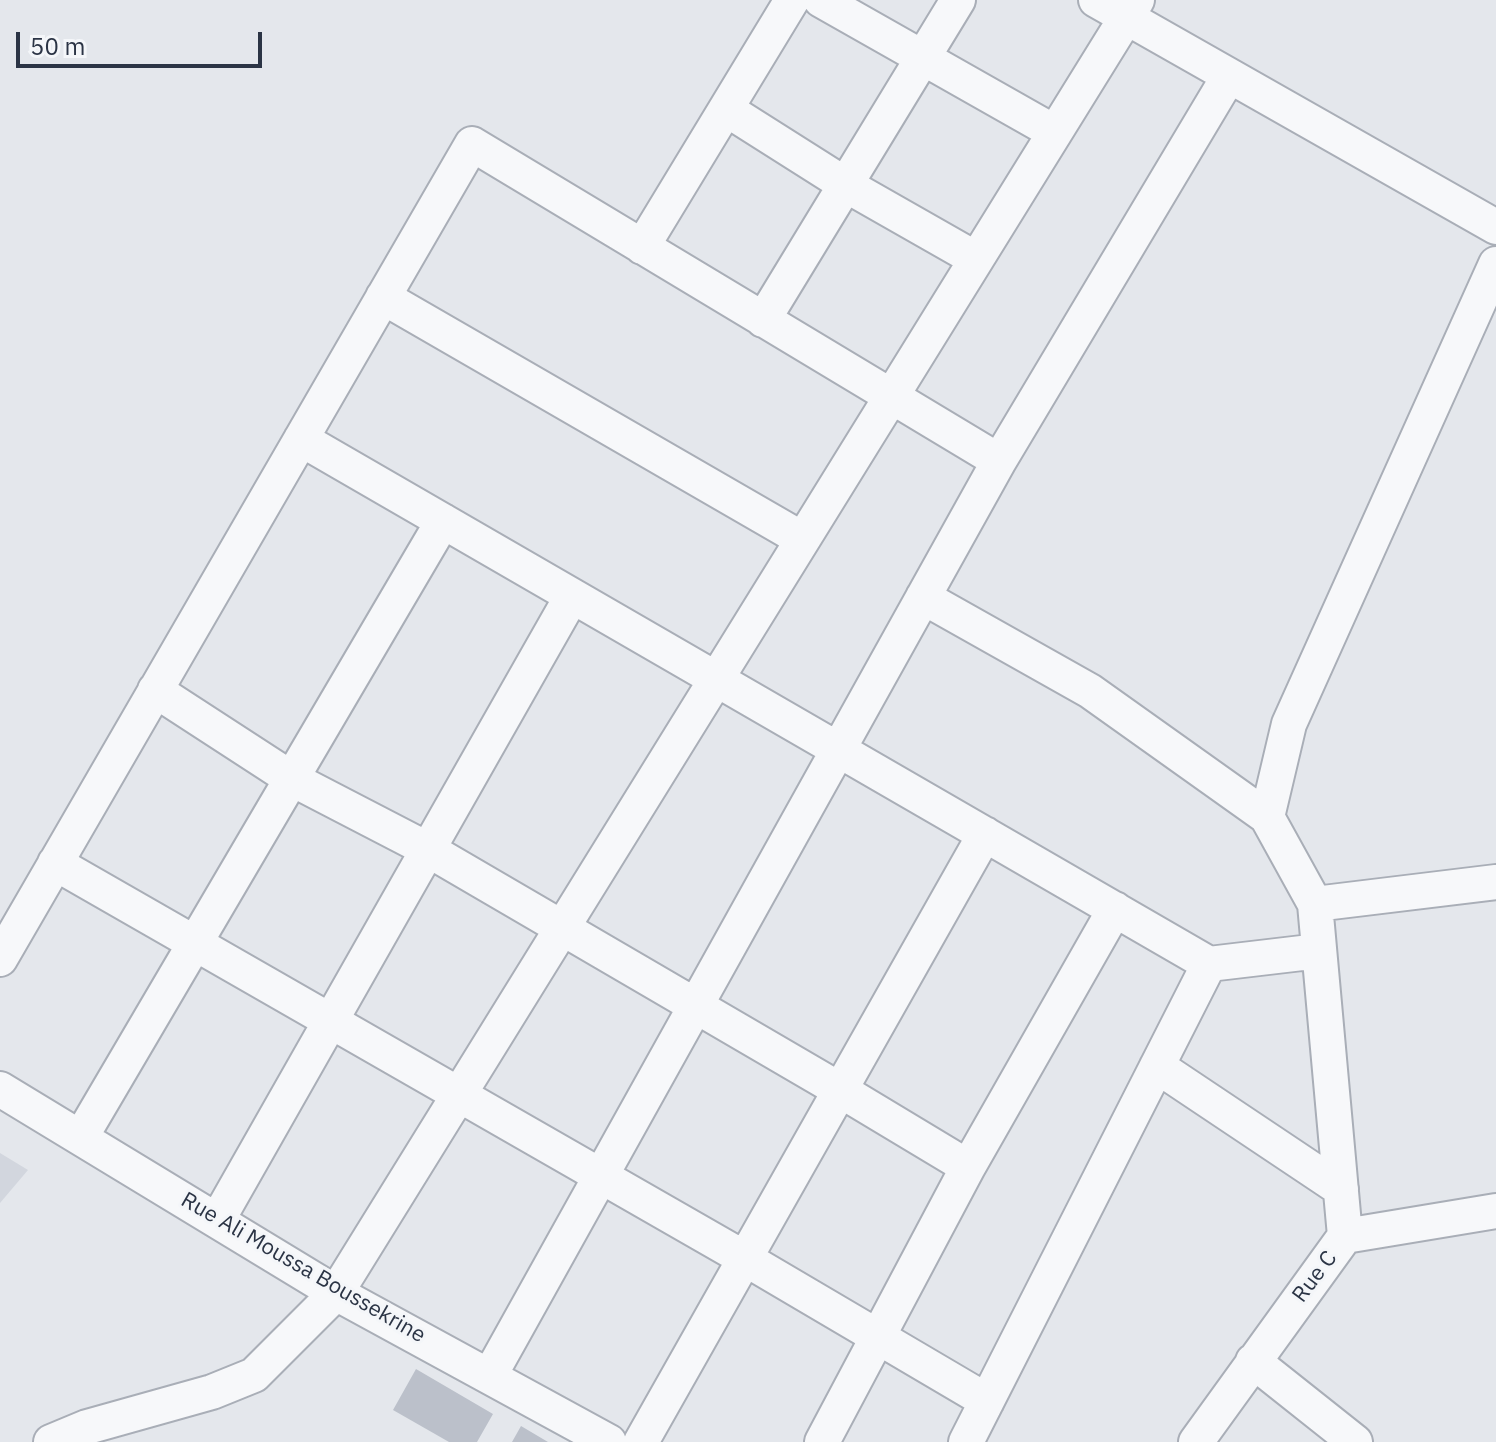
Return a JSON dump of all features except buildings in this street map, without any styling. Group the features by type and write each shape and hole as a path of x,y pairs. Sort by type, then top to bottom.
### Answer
{"street":[{"path":"642,247 792,0"},
{"path":"821,0 1054,132"},
{"path":"763,320 958,0"},
{"path":"1096,0 1131,9 1229,76 1496,227"},
{"path":"51,1442 97,1434 254,1375 336,1293 1131,9"},
{"path":"490,1375 999,461 1229,76"},
{"path":"726,109 846,185 976,259"},
{"path":"0,959 472,144 999,461"},
{"path":"1267,817 1289,724 1496,264"},
{"path":"383,297 802,539"},
{"path":"301,439 1209,964 1319,951"},
{"path":"81,1137 443,521"},
{"path":"218,1219 572,596"},
{"path":"923,597 1090,691 1267,817 1315,904 1345,1236"},
{"path":"155,690 292,779 427,849 968,1167"},
{"path":"641,1442 985,834"},
{"path":"55,863 987,1401"},
{"path":"1315,904 1495,890"},
{"path":"822,1442 968,1167 1115,909"},
{"path":"966,1442 1209,964"},
{"path":"1157,1066 1341,1189"},
{"name":"Rue Ali Moussa Boussekrine","path":"0,1089 336,1293 609,1442"},
{"name":"Rue C","path":"1196,1442 1345,1236 1496,1211"},
{"path":"1253,1361 1355,1442"}],"shaded area":[{"path":"0,1153 28,1170 0,1203"}]}
